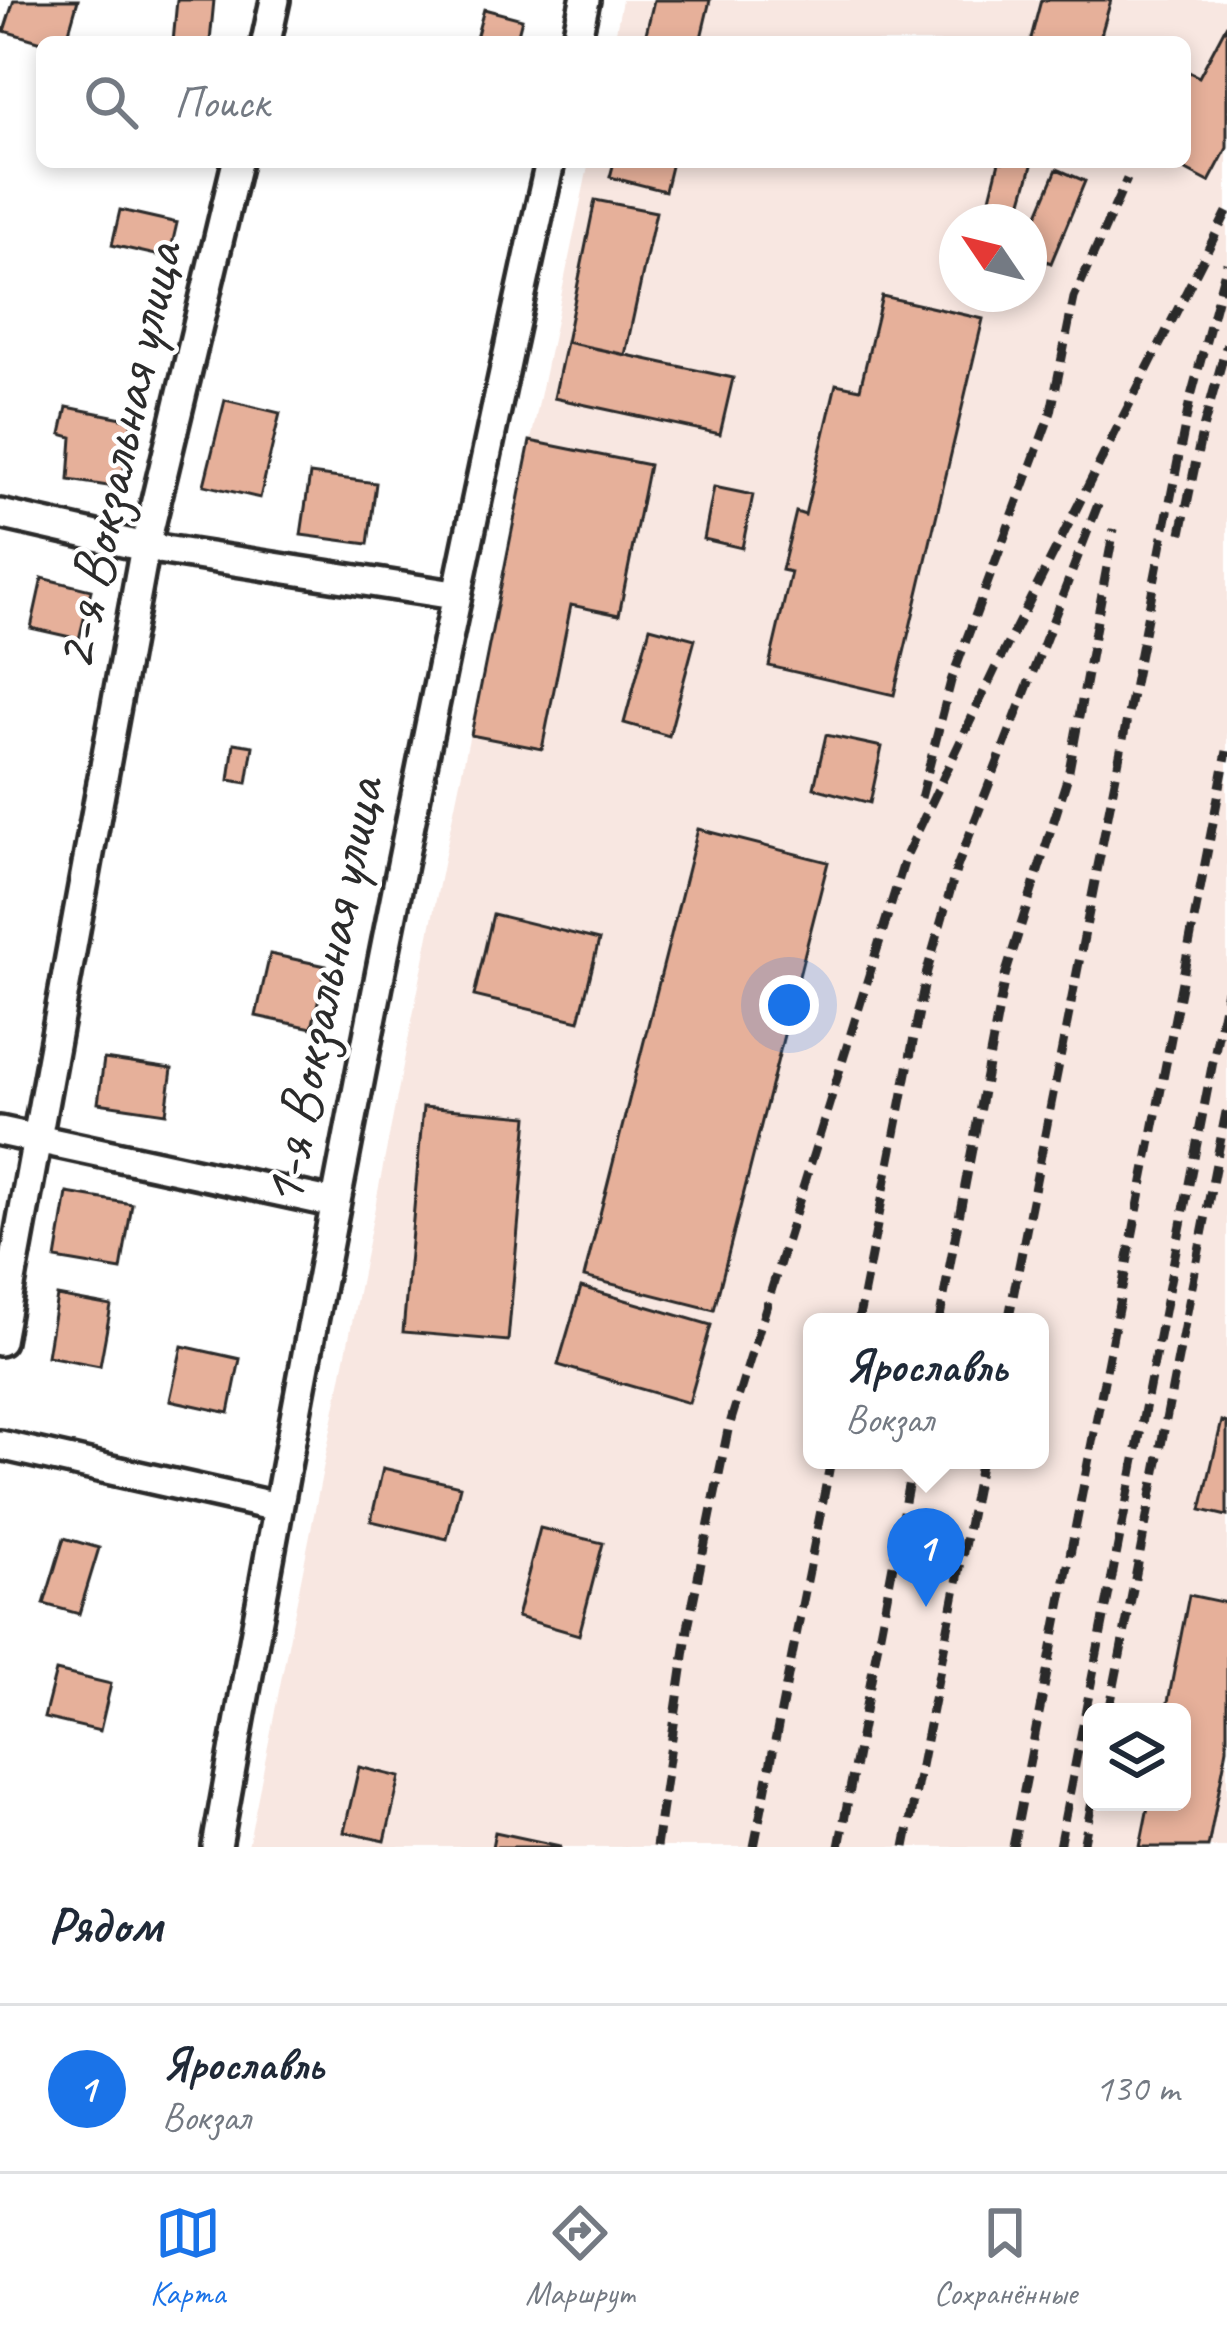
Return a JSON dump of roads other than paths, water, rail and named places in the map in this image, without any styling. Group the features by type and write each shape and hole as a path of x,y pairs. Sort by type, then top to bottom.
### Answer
{"street":[{"path":"267,36 275,0"},
{"path":"577,36 585,0"},
{"name":"2-я Вокзальная улица","path":"0,1341 145,547 236,168"},
{"name":"1-я Вокзальная улица","path":"217,1847 334,1204 454,596 549,168"},
{"path":"0,514 145,547 454,596"},
{"path":"0,1131 334,1204"},
{"path":"0,1445 277,1507"}],"railway":[{"path":"921,798 951,681 1051,412 1074,298 1127,179"},
{"path":"656,1847 689,1622 728,1430 906,856 995,669 1227,212"},
{"path":"1010,1313 1190,400 1227,263"},
{"path":"1181,533 1227,344"},
{"path":"860,1313 927,971 957,867 1099,502"},
{"path":"941,1313 1005,976 1068,776 1114,529"},
{"path":"1013,1847 1227,751"},
{"path":"1059,1847 1227,990"},
{"path":"1111,1703 1227,1107"},
{"path":"754,1847 829,1469"},
{"path":"839,1847 911,1469"},
{"path":"905,1847 979,1469"},
{"path":"1083,1847 1090,1811"}],"place":[{"name":"Ярославль","path":"926,1607"}]}
